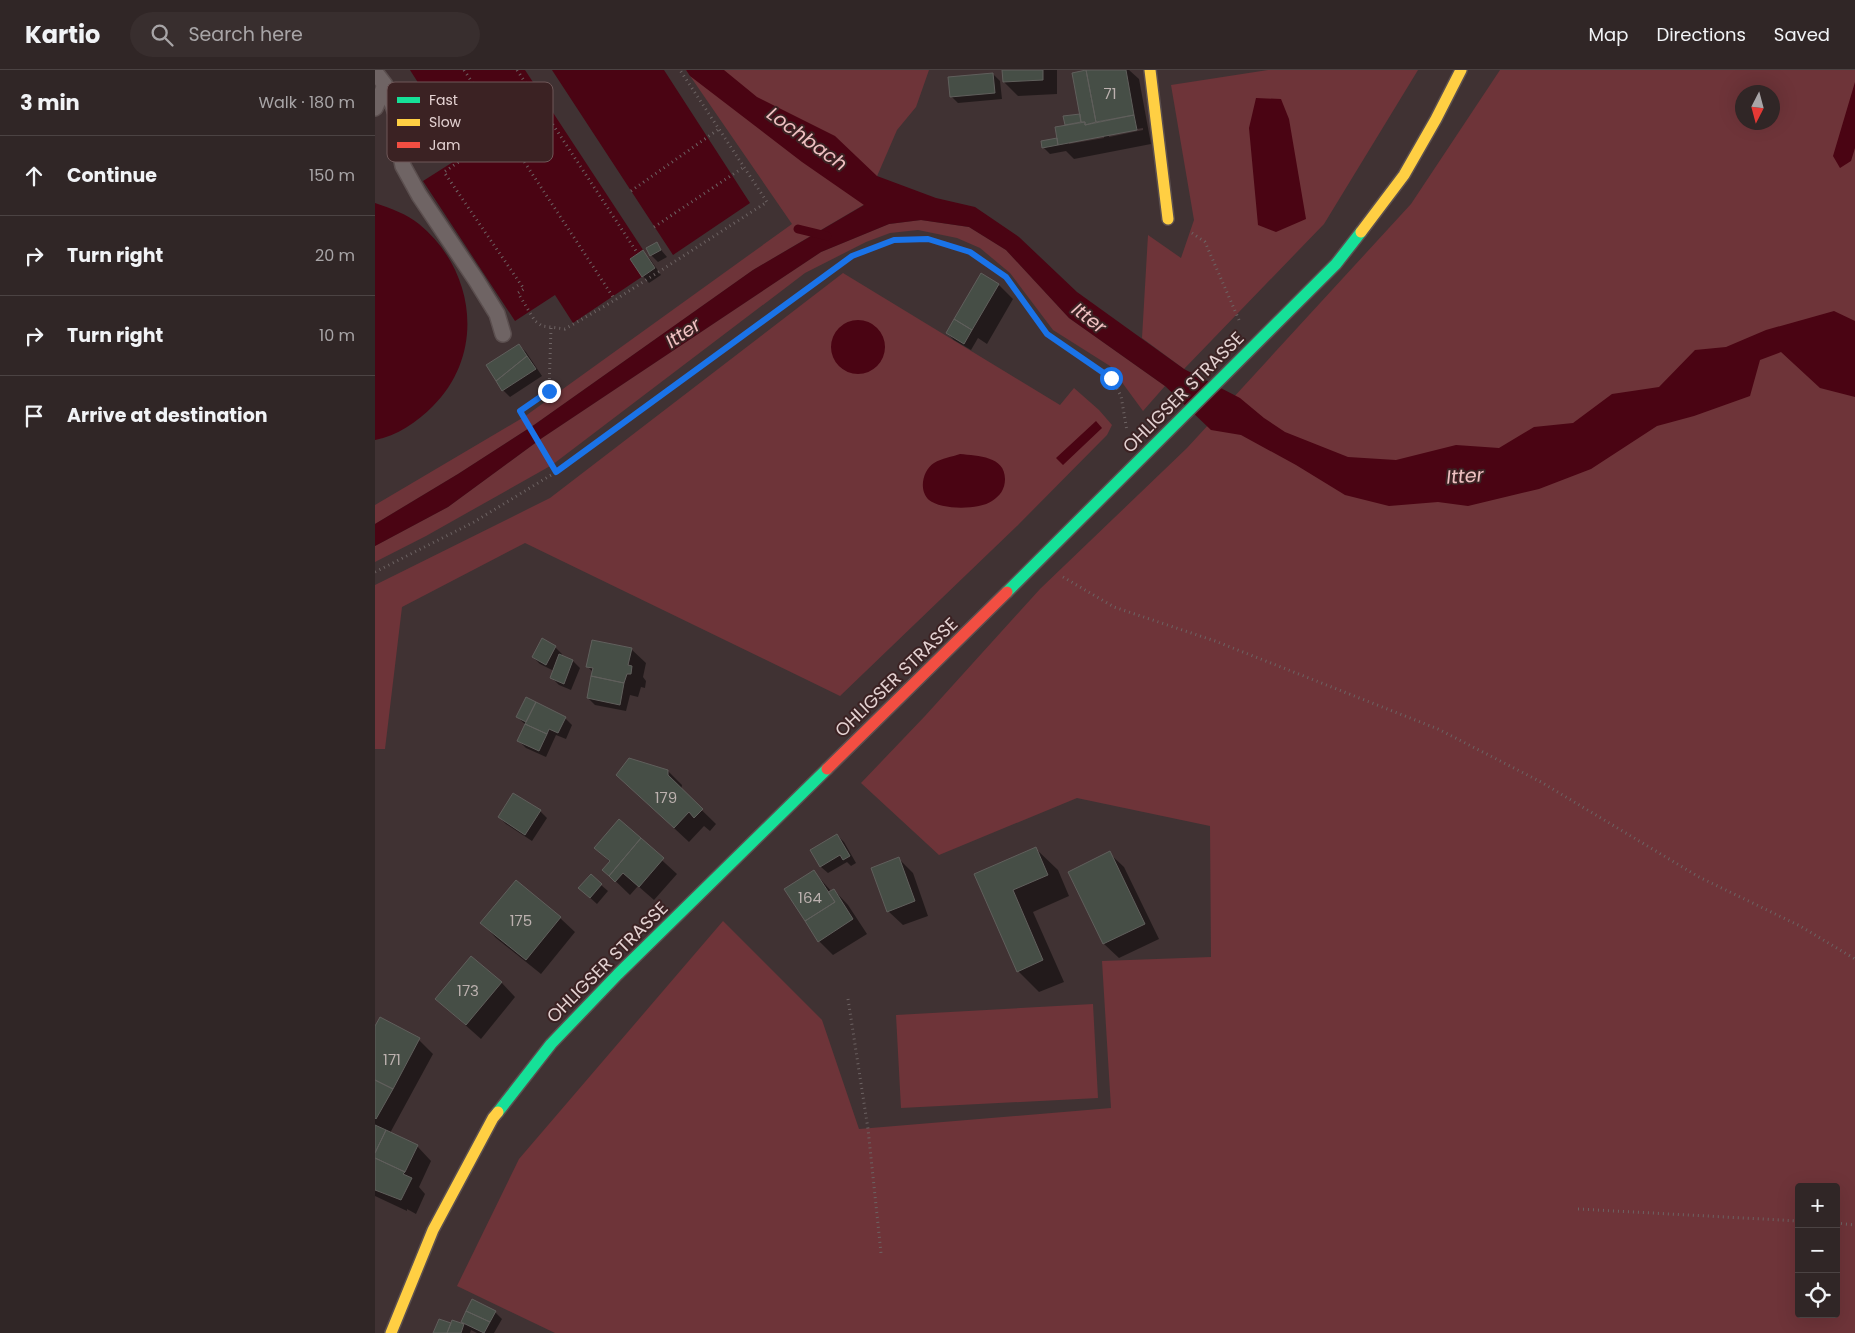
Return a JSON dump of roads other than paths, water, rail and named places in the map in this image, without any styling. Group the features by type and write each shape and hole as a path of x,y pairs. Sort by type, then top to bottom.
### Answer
{"main road":[{"path":"1150,70 1167,219"},
{"name":"OHLIGSER STRASSE","path":"391,1333 433,1230 493,1118 551,1044 618,974 1041,559 1336,264 1409,167 1461,70"}],"lane":[{"path":"375,72 387,91"},
{"path":"375,108 385,86"},
{"path":"402,162 419,195 497,314 503,334"}],"water":[{"path":"410,70 525,70 533,82 418,82"},
{"path":"552,70 664,70 750,203 673,255"},
{"path":"686,70 724,70 757,97 835,136 877,176 936,198 975,207 1019,237 1077,292 1184,369 1240,398 1285,432 1348,457 1396,460 1456,445 1499,448 1534,427 1573,423 1612,394 1659,387 1695,350 1726,347 1766,330 1834,311 1855,321 1855,397 1820,388 1781,352 1760,360 1750,396 1694,416 1657,426 1591,469 1539,489 1468,506 1438,502 1389,506 1345,495 1241,435 1211,430 1165,386 1069,318 1006,250 969,227 921,220 889,224 821,252 542,438 448,507 375,546 375,524 534,425 753,270 864,205 802,162 690,76"},
{"path":"1855,82 1855,148 1851,161 1840,168 1833,156"},
{"path":"1256,98 1281,99 1289,119 1306,219 1276,232 1258,225 1249,128"},
{"path":"553,113 655,268 573,323 555,295 515,321 423,181 453,162 553,162"},
{"path":"375,203 414,220 438,243 452,264 462,288 467,312 467,337 461,362 450,385 433,406 420,418 399,432 375,440"},
{"path":"858,320 868,322 877,328 883,337 885,347 883,357 877,366 868,372 858,374 848,372 839,366 833,357 831,347 833,337 839,328 848,322"},
{"path":"1096,421 1102,428 1063,465 1056,458"},
{"path":"960,454 989,459 1001,466 1004,471 1005,483 1000,494 995,499 986,504 960,508 942,506 929,500 923,486 927,470 940,460"}],"waterway":[{"path":"798,229 827,236"}],"water label":[{"name":"Lochbach","path":"807,139"},
{"name":"Itter","path":"1089,318"},
{"name":"Itter","path":"683,333"},
{"name":"Itter","path":"1465,476"}]}
